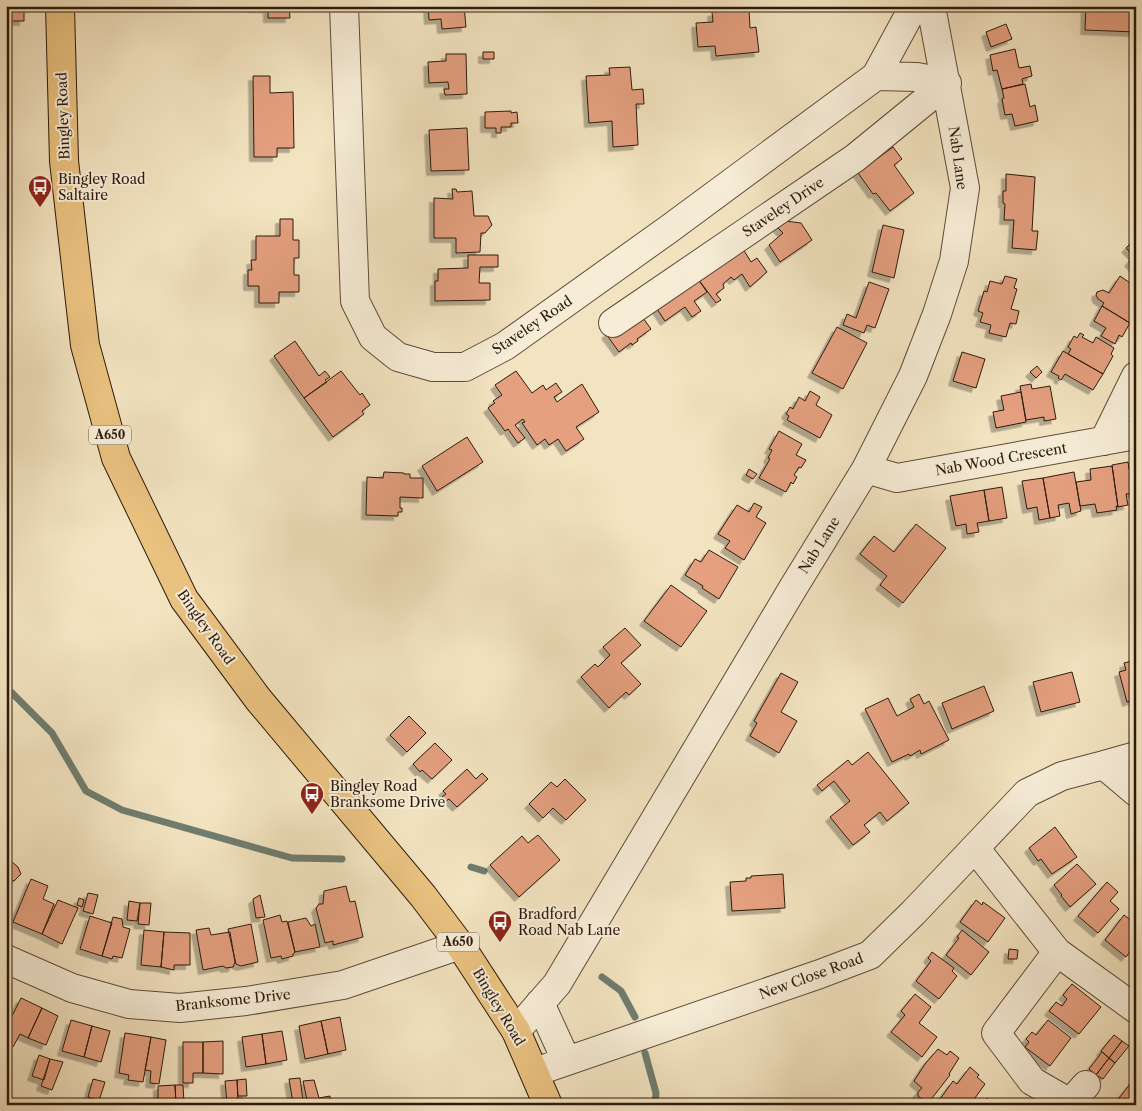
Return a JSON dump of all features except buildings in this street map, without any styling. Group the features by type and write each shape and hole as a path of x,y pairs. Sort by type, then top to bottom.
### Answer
{"highway":[{"name":"Bingley Road","path":"60,6 64,161 85,346 116,458 184,599 258,699 423,896 460,945 516,1031 548,1105"}],"street":[{"name":"Staveley Road","path":"344,6 355,301 372,337 398,357 433,368 465,367 505,346 669,229 876,76 914,6"},
{"name":"Nab Lane","path":"516,1031 562,976 866,469 913,376 937,314 954,261 965,188 947,83 931,6"},
{"path":"876,76 917,78 947,83"},
{"name":"Staveley Drive","path":"613,323 855,158 947,83"},
{"path":"1104,441 1136,376"},
{"name":"Nab Wood Crescent","path":"866,469 897,478 1136,436"},
{"name":"New Close Road","path":"535,1072 811,977 870,954 913,913 1027,793 1062,776 1136,756"},
{"path":"1104,765 1136,792"},
{"path":"975,848 1057,952 1136,1009"},
{"name":"Branksome Drive","path":"6,959 72,988 129,1004 180,1008 246,1001 343,985 460,945"},
{"path":"1057,952 996,1033 1032,1080 1070,1104 1086,1085"},
{"path":"540,1003 566,1060"}],"waterway":[{"path":"6,690 11,692 52,733 86,791 122,810 292,858 342,859"},
{"path":"471,867 484,871"},
{"path":"602,977 621,991 635,1017"},
{"path":"645,1053 656,1093 655,1105"}],"place":[{"name":"Bingley Road Saltaire","path":"40,208"},
{"name":"Bingley Road Branksome Drive","path":"312,815"},
{"name":"Bradford Road Nab Lane","path":"500,943"}]}
